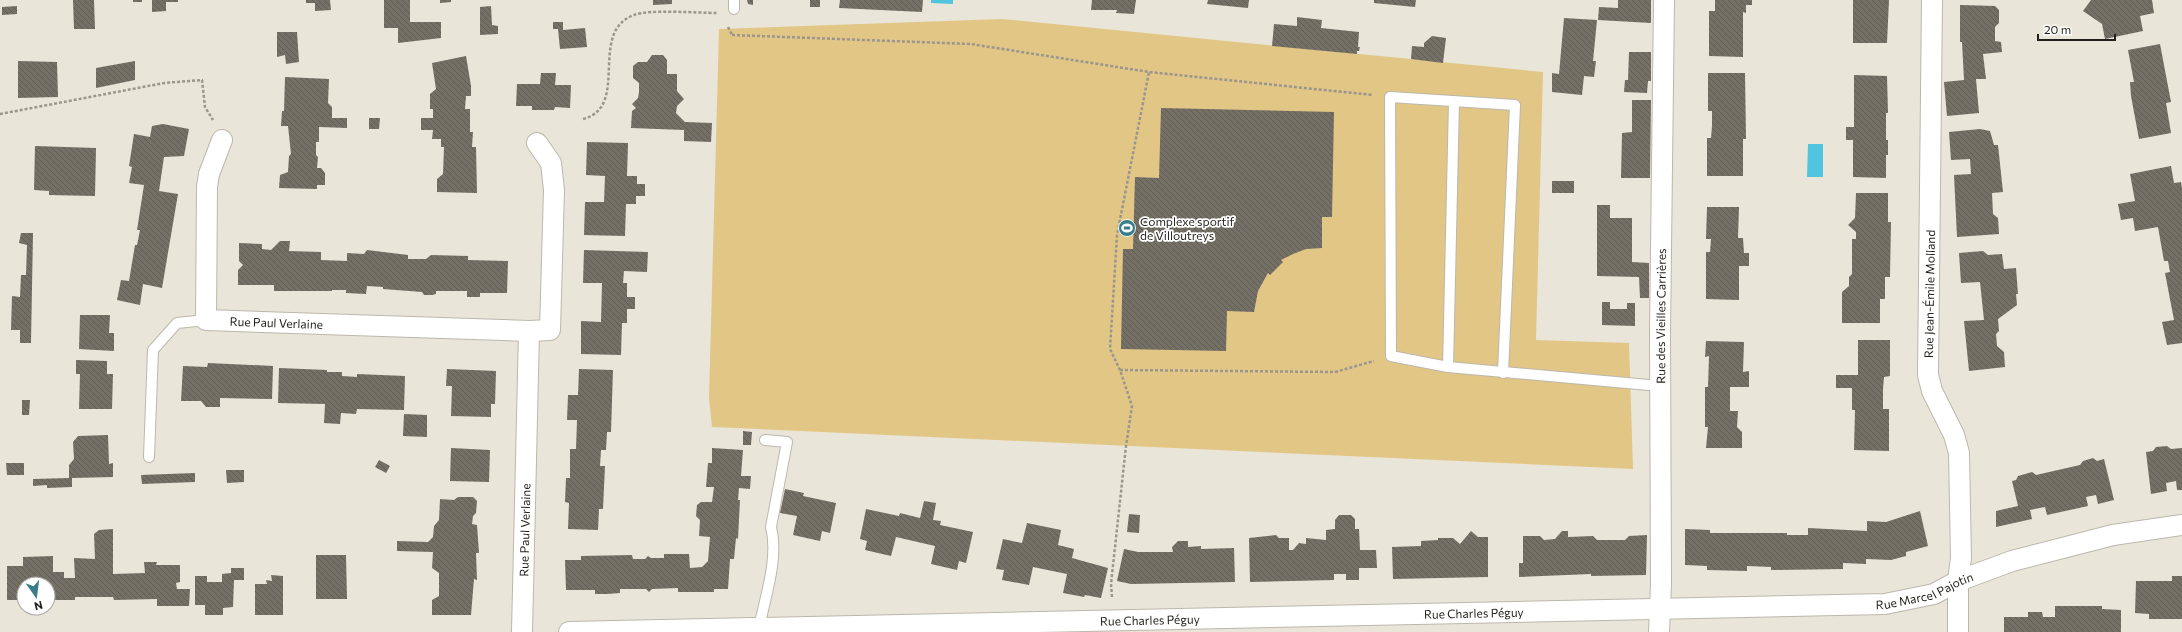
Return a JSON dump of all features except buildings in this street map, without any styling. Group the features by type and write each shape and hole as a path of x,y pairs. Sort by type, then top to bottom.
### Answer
{"street":[{"name":"Rue des Vieilles Carrières","path":"1659,632 1661,584 1660,386 1664,0"},
{"name":"Rue Jean-Émile Molland","path":"1932,0 1928,375 1932,390 1954,435 1959,453 1961,558 1958,581 1958,632"},
{"path":"206,320 207,187 209,174 222,140"},
{"name":"Rue Paul Verlaine","path":"206,320 529,332 550,330 554,190 551,163 537,143"},
{"name":"Rue Paul Verlaine","path":"522,632 529,332"},
{"name":"Rue Marcel Pajotin","path":"1659,610 1885,604 1934,594 1958,581 2012,561 2113,535 2182,525"},
{"name":"Rue Charles Péguy","path":"569,632 1659,610"}],"lane":[{"path":"1503,373 1515,105 1390,97 1391,356 1448,367 1503,373 1660,386"},
{"path":"1448,367 1454,101"},
{"path":"149,458 153,350 177,323 206,320"},
{"path":"759,628 772,564 774,538 771,527 787,442 765,440"}],"path":[{"path":"583,119 593,114 605,99 608,90 610,43 614,33 626,19 642,13 720,13"},
{"path":"726,24 732,35 971,44 1149,72 1390,97"},
{"path":"1112,601 1112,584 1126,446 1132,406 1120,370 1110,349 1117,235 1149,72"},
{"path":"0,114 164,83 202,80 205,107"},
{"path":"1120,370 1335,372 1391,356"}],"shaded area":[{"name":"Complexe sportif de Villoutreys","path":"1002,19 1543,72 1536,340 1629,343 1633,469 712,427 709,398 719,29"}],"water":[{"path":"931,0 953,0 953,4 931,3"},
{"path":"1808,144 1823,144 1823,177 1807,177"}],"place":[{"name":"Complexe sportif de Villoutreys","path":"1127,228"}]}
